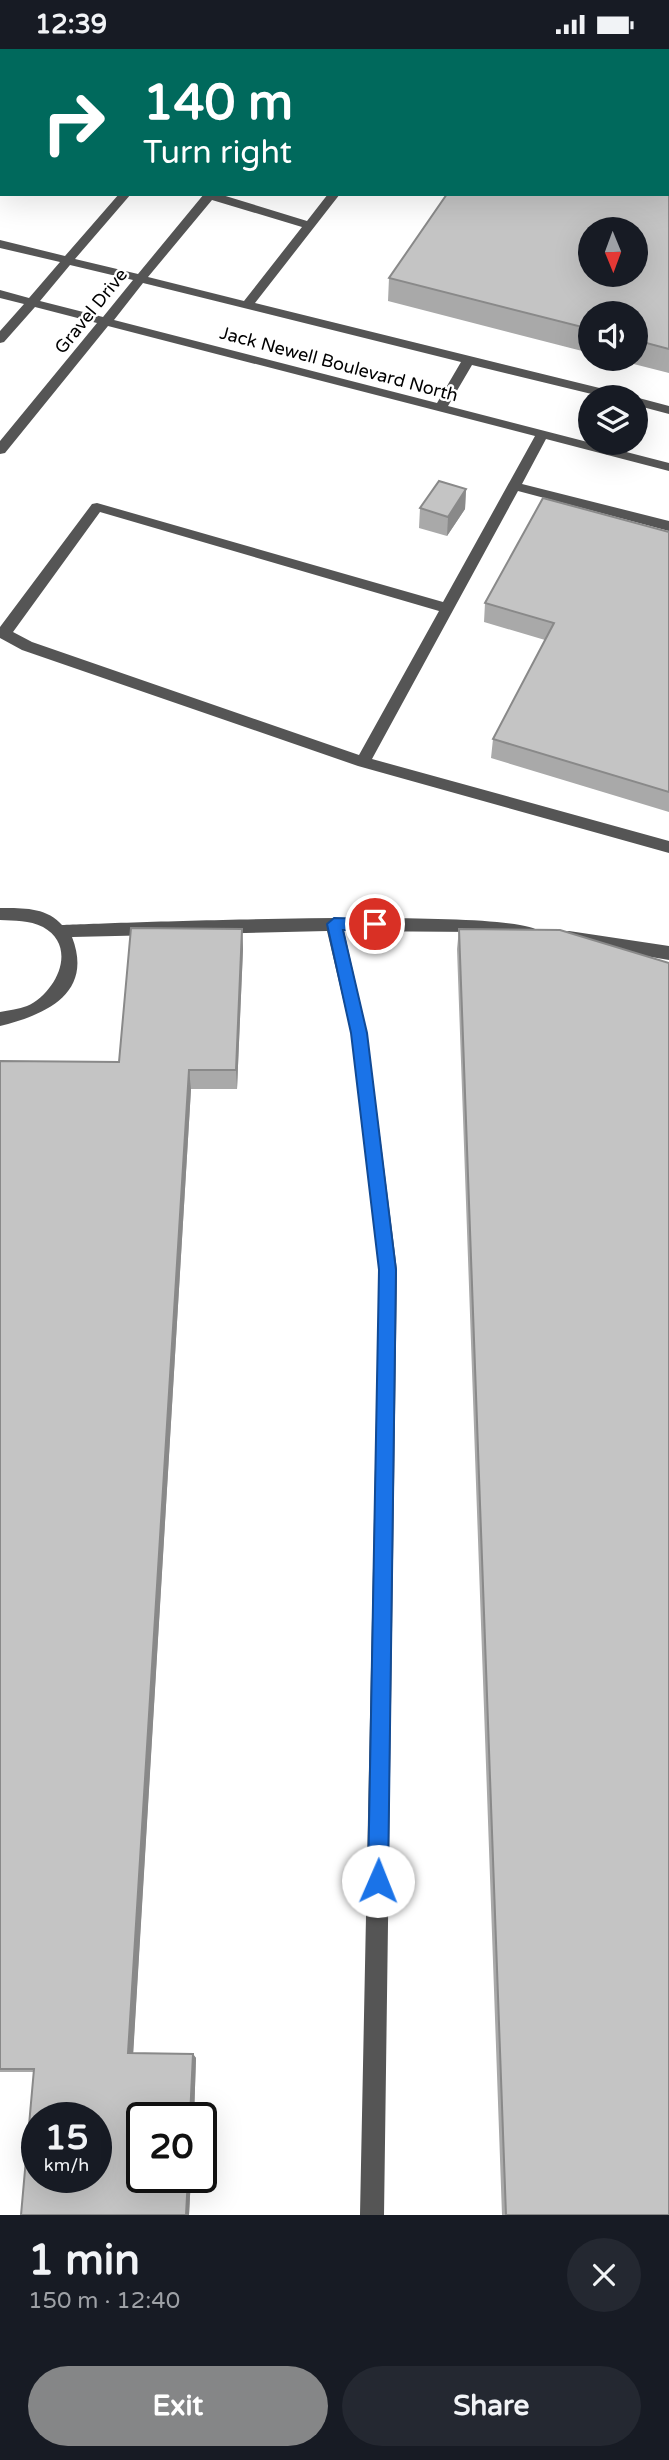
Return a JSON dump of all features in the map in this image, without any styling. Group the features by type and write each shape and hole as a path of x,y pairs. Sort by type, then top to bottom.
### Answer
{"street":[{"path":"0,339 123,196"},
{"name":"Gravel Drive","path":"0,450 208,196"},
{"path":"212,196 309,225"},
{"path":"247,305 332,196"},
{"name":"Jack Newell Boulevard North","path":"0,244 578,387"},
{"name":"Jack Newell Boulevard North","path":"0,294 669,467"},
{"path":"440,408 469,359"},
{"path":"648,404 669,410"},
{"path":"363,762 542,435"},
{"path":"514,486 669,526"},
{"path":"447,608 97,507 2,633 27,646 363,762 669,848"},
{"path":"0,914 25,914 44,920 59,931 69,946 72,963 67,981 56,997 38,1010 0,1019"},
{"path":"59,931 334,924 477,926 637,945 669,953"},
{"path":"334,924 359,1033 388,1270 372,2215"}],"building":[{"path":"446,196 669,196 669,349 648,343 648,301 578,301 578,326 389,278"},
{"path":"439,481 466,489 448,517 420,508"},
{"path":"543,498 669,532 669,792 493,739 554,623 485,603"},
{"path":"131,928 242,929 236,1070 189,1070 128,2053 193,2054 191,2102 126,2102 126,2193 187,2193 186,2215 21,2215 23,2193 112,2193 112,2102 31,2102 34,2069 0,2069 0,1061 119,1062"},
{"path":"459,929 560,930 669,963 669,2215 506,2215"}],"route":[{"path":"375,924 334,924 359,1033 388,1270 378,1881"}]}
